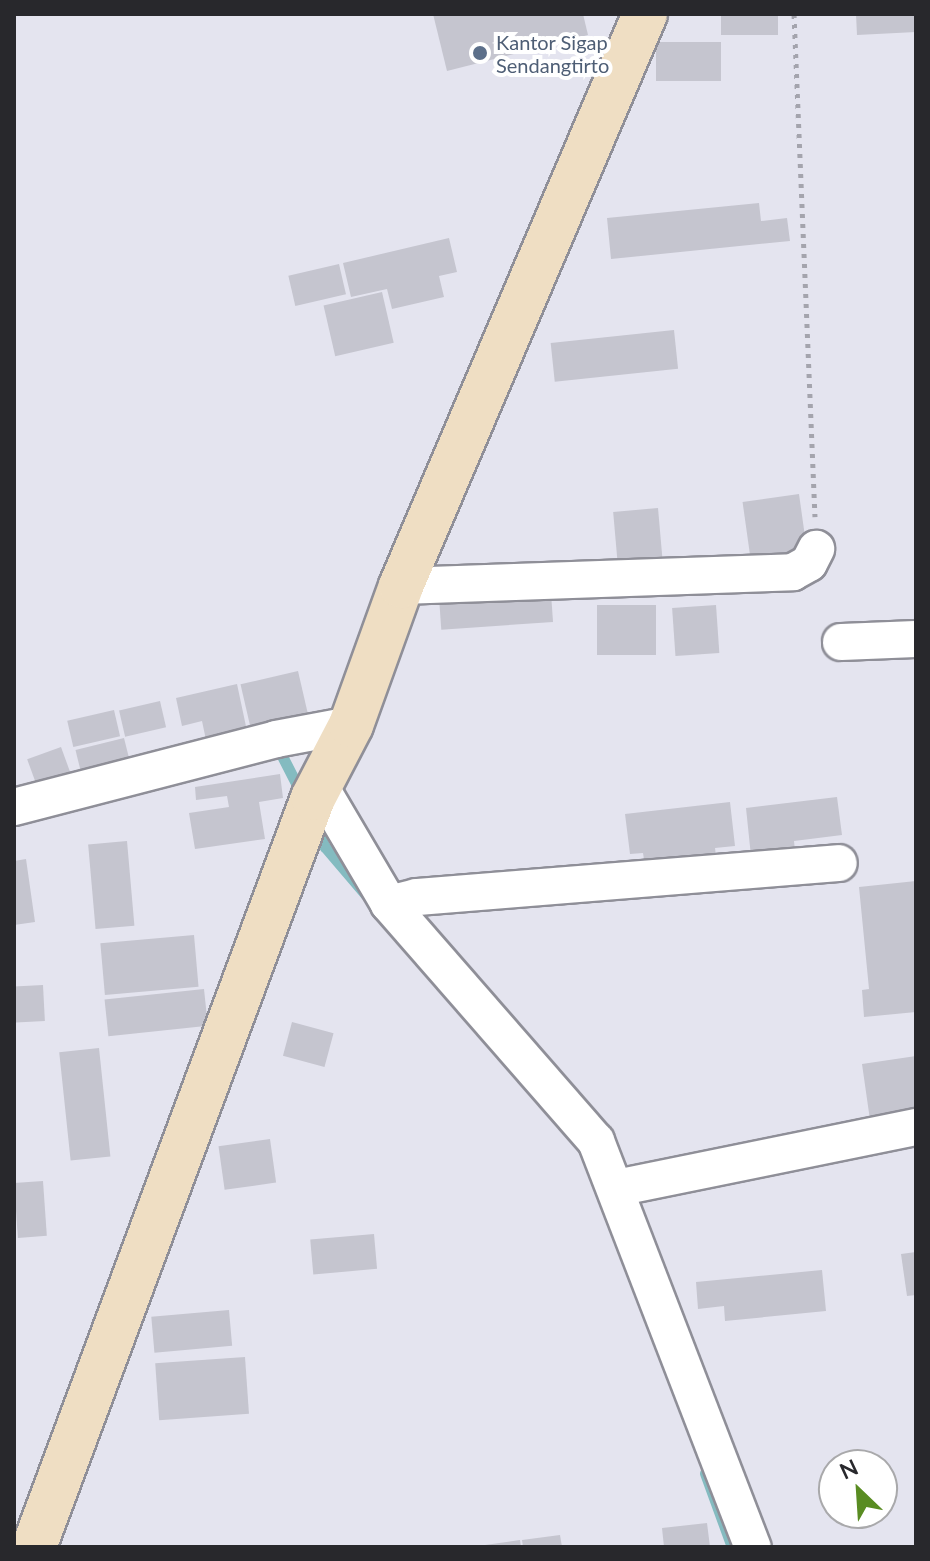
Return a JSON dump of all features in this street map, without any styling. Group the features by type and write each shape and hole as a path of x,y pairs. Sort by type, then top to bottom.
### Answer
{"street":[{"path":"34,1547 319,785 351,725 401,586 645,14"},
{"path":"401,586 793,572 809,563 816,549"},
{"path":"841,642 916,639"},
{"path":"14,807 276,739 351,725"},
{"path":"319,785 389,904 596,1141 616,1188 655,1301 753,1547"},
{"path":"389,904 417,897 839,863"},
{"path":"616,1188 916,1127"}],"path":[{"path":"794,14 816,549"}],"building":[{"name":"Kantor Sigap Sendangtirto","path":"433,14 583,14 588,35 447,71"},
{"path":"721,14 778,14 778,35 721,35"},
{"path":"856,14 916,14 916,32 857,35"},
{"path":"656,42 721,42 721,81 656,81"},
{"path":"759,203 761,221 787,218 790,241 611,259 607,218"},
{"path":"449,238 457,272 439,276 444,297 392,309 387,289 351,297 343,263"},
{"path":"339,264 346,294 295,306 288,276"},
{"path":"382,292 394,343 335,356 324,305"},
{"path":"674,330 678,369 555,382 551,343"},
{"path":"799,494 807,554 751,562 743,502"},
{"path":"658,508 663,569 618,573 613,512"},
{"path":"551,593 553,622 441,630 439,601"},
{"path":"597,605 656,605 656,655 597,655"},
{"path":"716,605 719,653 675,656 672,608"},
{"path":"298,671 311,728 254,742 241,684"},
{"path":"237,684 247,731 206,740 202,721 182,726 176,698"},
{"path":"160,701 166,727 125,737 119,710"},
{"path":"114,710 120,736 73,747 67,721"},
{"path":"124,738 132,771 84,783 75,750"},
{"path":"61,747 74,782 40,794 27,759"},
{"path":"280,774 283,798 259,802 265,839 195,849 189,813 229,807 227,796 196,800 195,787"},
{"path":"837,797 842,835 794,841 796,861 752,866 746,808"},
{"path":"730,802 735,846 715,848 717,864 646,873 643,853 630,854 625,814"},
{"path":"127,841 134,926 96,929 88,844"},
{"path":"26,859 35,922 14,925 14,861"},
{"path":"916,881 916,1012 864,1017 862,990 869,989 859,887"},
{"path":"194,935 199,987 105,995 100,943"},
{"path":"43,985 45,1021 16,1022 14,987"},
{"path":"204,989 208,1026 108,1036 105,999"},
{"path":"292,1022 334,1033 324,1067 283,1056"},
{"path":"99,1048 110,1156 71,1161 59,1052"},
{"path":"916,1056 916,1114 870,1120 862,1064"},
{"path":"270,1139 276,1183 225,1190 219,1146"},
{"path":"43,1181 47,1236 18,1238 14,1183"},
{"path":"374,1234 377,1269 313,1274 310,1240"},
{"path":"916,1252 916,1295 907,1296 901,1254"},
{"path":"822,1270 826,1311 725,1321 724,1306 698,1309 696,1282"},
{"path":"229,1310 232,1346 154,1353 151,1317"},
{"path":"245,1357 249,1414 159,1420 155,1363"},
{"path":"707,1523 710,1547 664,1547 662,1528"},
{"path":"560,1535 562,1547 523,1547 522,1540"},
{"path":"520,1540 521,1547 485,1547 485,1545"}],"waterway":[{"path":"278,748 302,795"},
{"path":"315,826 325,847 366,895"},
{"path":"705,1473 732,1547"}],"place":[{"name":"Kantor Sigap Sendangtirto","path":"480,53"}]}
